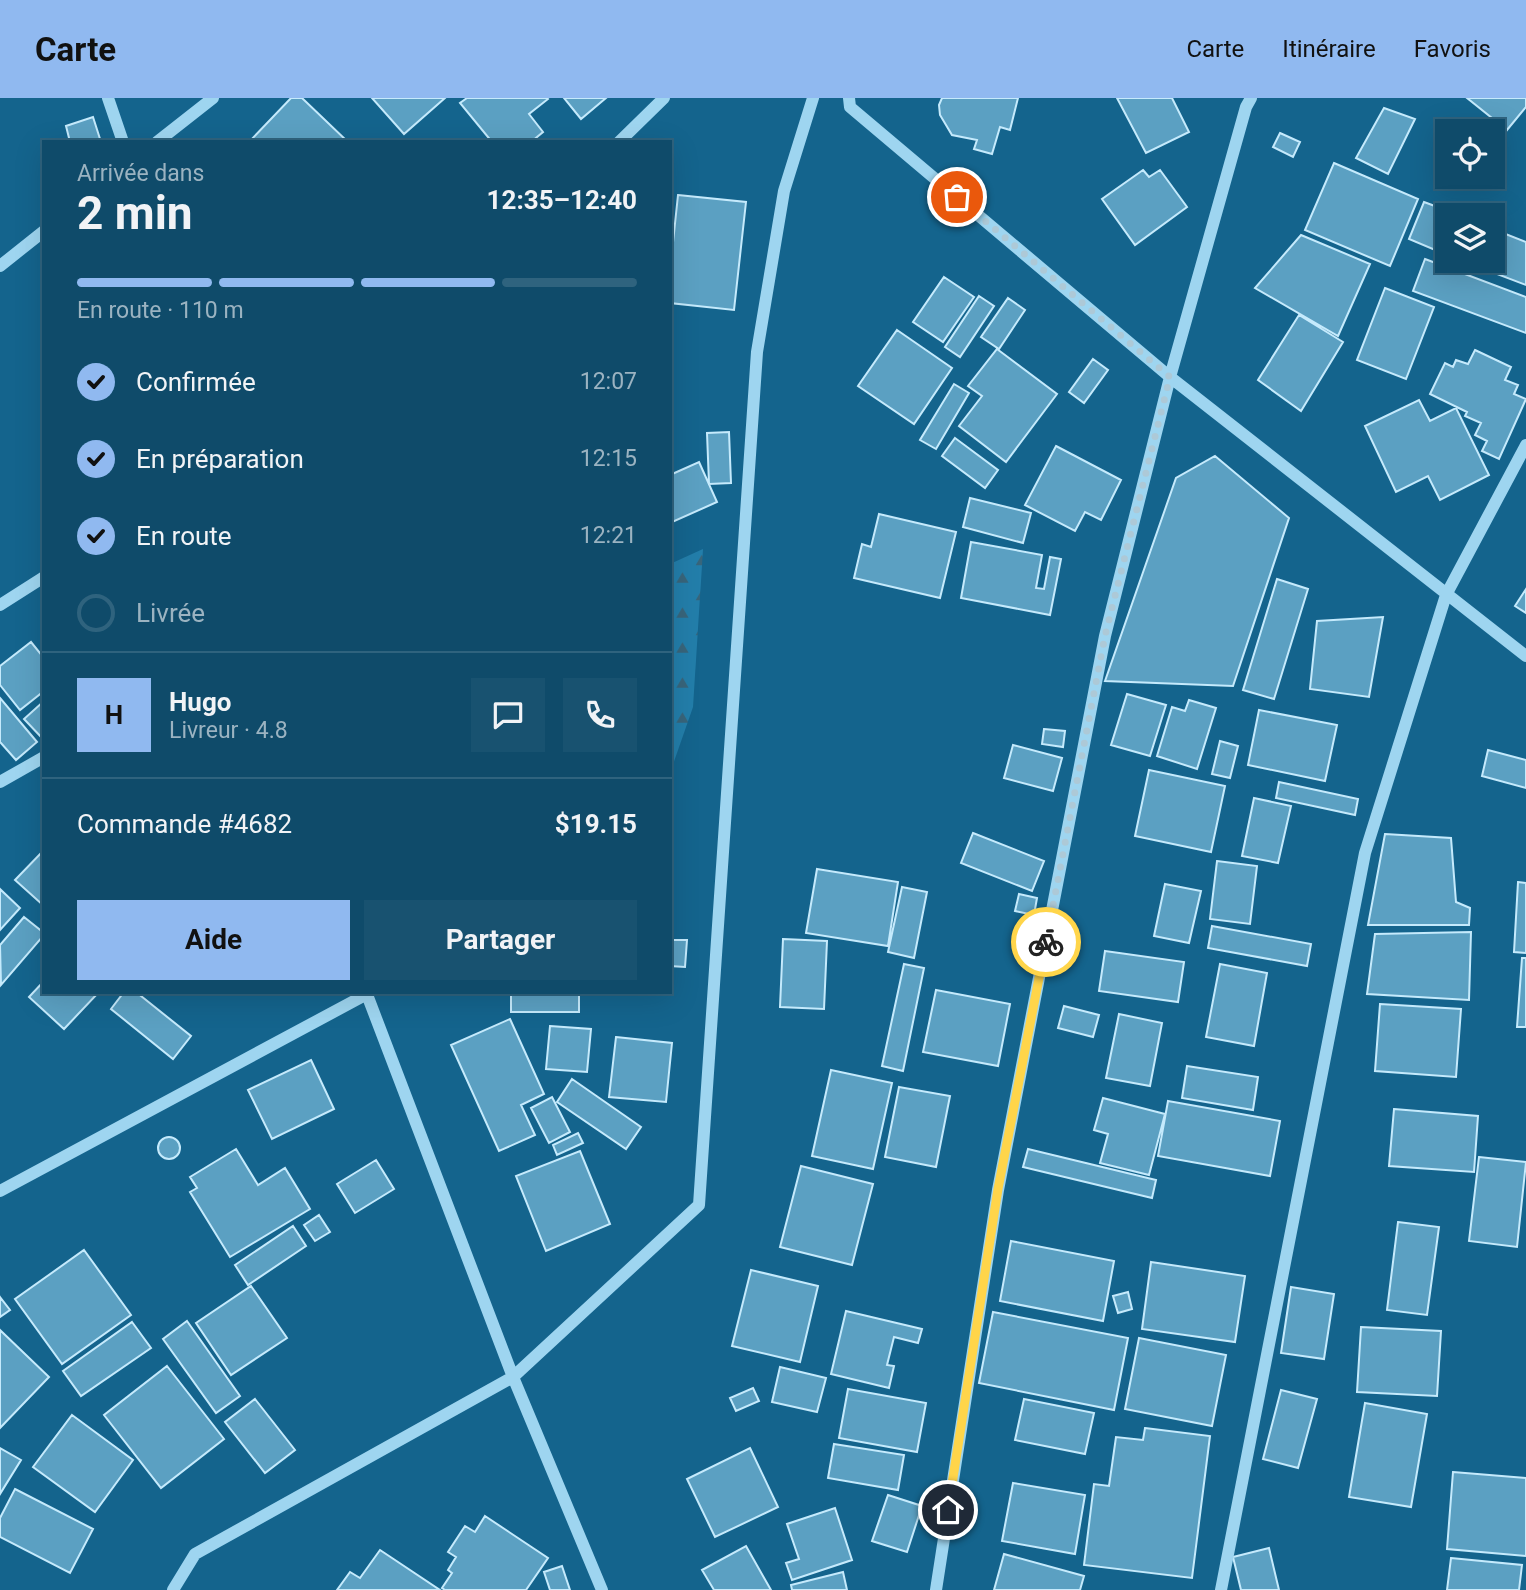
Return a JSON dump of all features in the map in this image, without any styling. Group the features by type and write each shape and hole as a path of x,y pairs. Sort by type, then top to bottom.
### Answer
{"street":[{"path":"107,98 122,140"},
{"path":"160,140 213,98"},
{"path":"621,140 664,98"},
{"path":"173,1590 195,1555 513,1377 699,1205 757,352 784,191 813,98"},
{"path":"849,98 850,107 1170,377 1526,656"},
{"path":"936,1590 998,1189 1105,636 1170,377 1246,107 1251,98"},
{"path":"0,266 42,233"},
{"path":"1221,1590 1366,853 1446,595 1526,445"},
{"path":"0,605 42,578"},
{"path":"0,782 42,758"},
{"path":"0,1191 364,994"},
{"path":"366,994 513,1377 601,1590"}],"green space":[{"path":"703,549 693,707 672,767 672,563"}],"building":[{"path":"291,98 302,98 346,140 251,140"},
{"path":"372,98 445,98 404,134"},
{"path":"467,98 548,99 529,114 543,132 533,140 490,140 460,103"},
{"path":"564,98 606,98 581,119"},
{"path":"942,98 1018,98 1010,130 1000,127 992,154 974,149 977,140 952,135 940,115 939,105"},
{"path":"1117,98 1172,98 1189,132 1146,153"},
{"path":"1467,98 1526,98 1526,107 1507,130 1505,119 1493,119"},
{"path":"1384,108 1415,119 1388,174 1356,158"},
{"path":"93,117 100,140 70,140 66,126"},
{"path":"1280,133 1300,142 1293,157 1273,147"},
{"path":"1334,163 1418,199 1390,266 1305,230"},
{"path":"1143,170 1149,177 1160,170 1187,207 1135,245 1102,199"},
{"path":"678,195 746,202 734,310 672,303 672,252"},
{"path":"1424,202 1435,206 1435,250 1409,239"},
{"path":"1505,234 1526,242 1526,285 1494,273 1505,273"},
{"path":"1301,235 1370,264 1338,336 1255,288"},
{"path":"1425,259 1435,263 1435,273 1462,273 1526,297 1526,333 1413,291"},
{"path":"944,277 974,297 943,342 913,322"},
{"path":"1385,288 1434,307 1406,379 1357,360"},
{"path":"979,296 994,306 960,357 945,347"},
{"path":"1008,298 1025,310 999,349 981,337"},
{"path":"1299,315 1343,342 1301,411 1258,380"},
{"path":"897,330 952,368 914,424 858,386"},
{"path":"997,349 1057,394 1006,462 959,426 982,396 968,386"},
{"path":"1475,350 1511,367 1505,380 1518,385 1514,394 1526,399 1499,459 1482,451 1487,441 1475,435 1481,423 1465,416 1467,412 1430,394 1445,363 1453,367 1456,360 1468,364"},
{"path":"1093,359 1108,370 1084,403 1069,392"},
{"path":"954,384 969,393 936,449 920,440"},
{"path":"1419,400 1430,421 1456,408 1489,475 1440,500 1428,476 1396,492 1365,426"},
{"path":"729,432 731,483 709,484 707,433"},
{"path":"955,438 998,470 985,488 942,456"},
{"path":"1056,446 1121,480 1101,520 1085,512 1075,531 1025,505"},
{"path":"1215,456 1289,518 1233,686 1105,681 1176,478"},
{"path":"699,462 717,502 672,522 672,474"},
{"path":"970,498 1031,513 1023,543 963,527"},
{"path":"879,514 956,532 940,598 854,578 862,544 871,547"},
{"path":"971,542 1042,555 1036,588 1044,589 1050,557 1061,559 1050,615 961,598"},
{"path":"1277,579 1308,589 1274,699 1243,690"},
{"path":"1526,589 1526,613 1515,606"},
{"path":"1383,617 1369,697 1310,689 1317,621"},
{"path":"31,642 42,656 42,693 20,710 0,685 0,666"},
{"path":"1127,694 1166,705 1150,756 1111,745"},
{"path":"0,698 37,742 16,760 0,742"},
{"path":"1189,700 1216,708 1197,769 1157,756 1172,707 1185,711"},
{"path":"42,703 42,738 24,719"},
{"path":"1259,710 1337,725 1325,781 1248,765"},
{"path":"1044,729 1065,731 1063,747 1042,744"},
{"path":"1220,741 1238,746 1230,778 1212,774"},
{"path":"1013,745 1062,758 1053,791 1004,778"},
{"path":"1488,750 1526,760 1526,788 1482,776"},
{"path":"1149,770 1225,786 1211,852 1135,836"},
{"path":"1279,782 1358,799 1355,815 1276,798"},
{"path":"1254,798 1291,806 1278,863 1242,856"},
{"path":"973,833 1044,861 1032,891 961,863"},
{"path":"1385,834 1451,838 1456,902 1470,908 1469,925 1368,925"},
{"path":"42,852 42,904 15,880"},
{"path":"1217,861 1257,866 1250,924 1210,919"},
{"path":"817,869 898,882 888,946 806,933"},
{"path":"1518,882 1526,883 1526,953 1514,952"},
{"path":"1165,884 1201,891 1189,943 1154,936"},
{"path":"902,887 927,892 914,958 888,952"},
{"path":"0,889 20,908 0,930"},
{"path":"1019,894 1037,898 1034,915 1015,911"},
{"path":"24,917 42,931 42,937 1,985 0,945"},
{"path":"1212,926 1311,944 1307,966 1208,948"},
{"path":"1471,932 1469,1000 1367,994 1375,934"},
{"path":"783,939 827,941 824,1009 780,1007"},
{"path":"672,940 687,940 685,967 672,966"},
{"path":"1105,951 1184,962 1178,1002 1099,991"},
{"path":"1522,958 1526,958 1526,1027 1517,1027"},
{"path":"904,964 924,968 903,1071 882,1066"},
{"path":"1220,964 1267,973 1254,1046 1206,1037"},
{"path":"42,983 42,994 97,994 64,1029 29,997"},
{"path":"936,990 1010,1004 998,1066 923,1052"},
{"path":"122,994 138,994 191,1036 173,1059 111,1009"},
{"path":"511,994 579,994 579,1012 511,1012"},
{"path":"1380,1004 1461,1009 1456,1077 1375,1071"},
{"path":"1064,1006 1099,1015 1093,1037 1058,1028"},
{"path":"1119,1014 1162,1023 1150,1086 1106,1078"},
{"path":"510,1019 544,1094 521,1105 535,1135 499,1151 451,1045"},
{"path":"550,1026 591,1029 587,1072 546,1069"},
{"path":"616,1037 672,1043 666,1102 609,1097"},
{"path":"311,1060 334,1109 272,1139 248,1090"},
{"path":"1187,1066 1258,1077 1253,1110 1182,1098"},
{"path":"831,1070 892,1083 873,1169 812,1156"},
{"path":"572,1079 641,1127 626,1149 557,1102"},
{"path":"899,1087 950,1096 936,1167 885,1157"},
{"path":"552,1097 570,1132 549,1143 531,1108"},
{"path":"1103,1098 1165,1114 1149,1175 1100,1163 1108,1134 1094,1130"},
{"path":"1168,1101 1280,1121 1270,1176 1158,1156"},
{"path":"1394,1109 1478,1116 1474,1172 1389,1166"},
{"path":"578,1133 583,1143 557,1155 553,1145"},
{"path":"165,1137 173,1137 180,1144 180,1152 173,1159 165,1159 158,1152 158,1144"},
{"path":"236,1149 258,1185 285,1168 310,1209 230,1257 190,1192 197,1188 190,1177"},
{"path":"1028,1149 1156,1180 1152,1198 1023,1167"},
{"path":"580,1151 610,1224 546,1251 516,1176"},
{"path":"1479,1157 1526,1162 1517,1247 1469,1241"},
{"path":"376,1160 394,1189 355,1213 337,1184"},
{"path":"801,1166 873,1184 852,1265 780,1247"},
{"path":"319,1215 330,1232 315,1241 304,1225"},
{"path":"1398,1222 1439,1227 1427,1315 1387,1310"},
{"path":"293,1226 306,1246 248,1285 235,1265"},
{"path":"1011,1241 1114,1261 1103,1321 1000,1301"},
{"path":"84,1250 131,1315 62,1364 15,1299"},
{"path":"1151,1262 1245,1276 1235,1342 1142,1329"},
{"path":"751,1270 818,1286 800,1362 732,1346"},
{"path":"251,1286 287,1338 231,1375 196,1323"},
{"path":"1291,1287 1334,1294 1324,1359 1281,1353"},
{"path":"1128,1292 1132,1309 1118,1313 1113,1296"},
{"path":"0,1297 10,1310 0,1317"},
{"path":"846,1311 922,1329 918,1343 894,1337 887,1365 894,1366 889,1388 831,1374"},
{"path":"993,1312 1128,1338 1114,1410 979,1383"},
{"path":"187,1321 240,1396 216,1413 163,1339"},
{"path":"132,1322 151,1348 81,1396 63,1371"},
{"path":"1361,1327 1441,1331 1437,1396 1357,1392"},
{"path":"0,1330 49,1377 0,1428"},
{"path":"1139,1338 1226,1355 1212,1426 1125,1409"},
{"path":"167,1366 224,1439 161,1488 104,1415"},
{"path":"780,1367 826,1378 817,1412 772,1402"},
{"path":"753,1388 759,1401 736,1411 730,1398"},
{"path":"848,1389 926,1403 917,1452 839,1438"},
{"path":"1281,1390 1317,1399 1298,1468 1263,1459"},
{"path":"255,1399 295,1450 265,1473 225,1422"},
{"path":"1024,1399 1094,1413 1085,1454 1015,1440"},
{"path":"1365,1403 1427,1414 1411,1507 1349,1497"},
{"path":"72,1415 133,1460 95,1512 33,1467"},
{"path":"1145,1428 1210,1436 1192,1578 1084,1565 1094,1484 1109,1486 1116,1437 1143,1440"},
{"path":"834,1444 904,1455 898,1490 828,1478"},
{"path":"0,1448 21,1460 0,1494"},
{"path":"750,1448 778,1507 715,1537 687,1479"},
{"path":"1453,1472 1526,1478 1526,1556 1447,1549"},
{"path":"1013,1483 1085,1495 1075,1554 1002,1541"},
{"path":"15,1489 93,1529 70,1573 0,1537 0,1518"},
{"path":"888,1495 922,1506 907,1552 872,1541"},
{"path":"835,1508 852,1560 792,1580 786,1563 799,1559 787,1524"},
{"path":"485,1516 548,1558 526,1590 442,1588 452,1573 448,1570 456,1557 448,1552 465,1526 475,1532"},
{"path":"746,1546 771,1590 714,1590 702,1570"},
{"path":"1269,1548 1279,1590 1241,1590 1233,1557"},
{"path":"380,1550 440,1590 337,1590 350,1572 360,1578"},
{"path":"1004,1554 1084,1576 1080,1590 994,1590"},
{"path":"1451,1558 1522,1565 1519,1590 1447,1590"},
{"path":"562,1566 570,1590 550,1590 544,1572"},
{"path":"843,1572 847,1590 792,1590 791,1585"}],"way so far":[{"path":"957,197 1170,377 1105,636 1046,942"}],"route":[{"path":"948,1510 998,1189 1046,942"}]}
